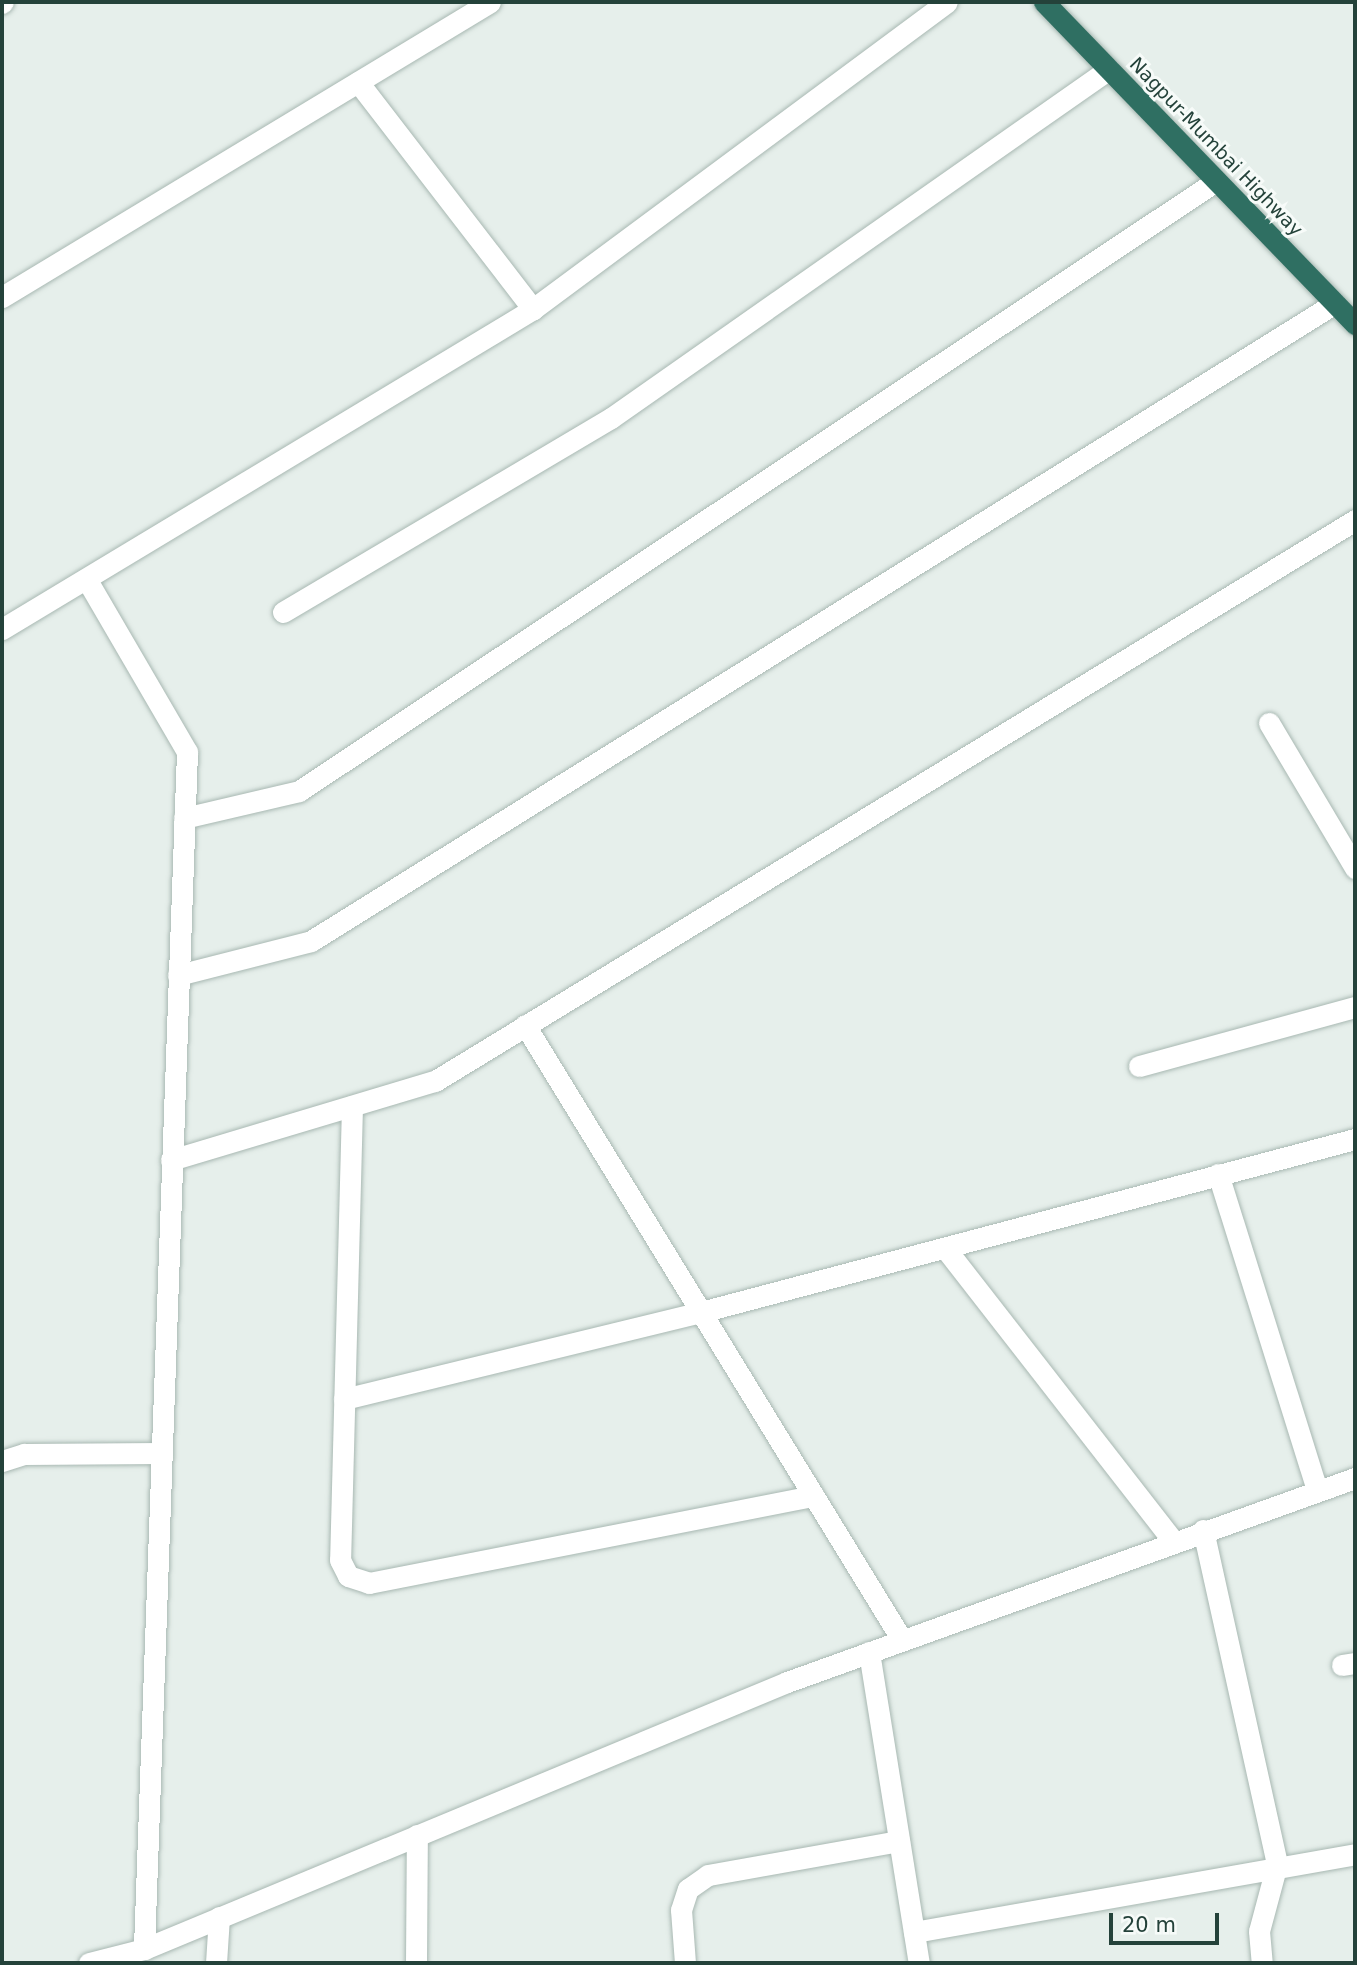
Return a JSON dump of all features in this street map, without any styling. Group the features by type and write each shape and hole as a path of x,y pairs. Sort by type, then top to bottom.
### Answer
{"highway":[{"name":"Nagpur-Mumbai Highway","path":"1044,2 1355,324"}],"street":[{"path":"2,297 490,2"},
{"path":"2,629 533,309 947,2"},
{"path":"283,612 611,418 1109,69"},
{"path":"358,82 533,309"},
{"path":"184,818 299,791 1216,181"},
{"path":"178,975 311,942 1335,303"},
{"path":"171,1160 435,1081 1355,520"},
{"path":"87,580 187,752 144,1949"},
{"path":"1269,723 1355,868"},
{"path":"1139,1066 1355,1007"},
{"path":"526,1025 902,1640"},
{"path":"352,1106 340,1560 348,1576 369,1583 814,1496"},
{"path":"344,1399 701,1312 1355,1139"},
{"path":"1218,1174 1318,1490"},
{"path":"945,1248 1172,1541"},
{"path":"2,1461 24,1454 161,1453"},
{"path":"89,1963 144,1949 416,1835 869,1652 1172,1541 1355,1478"},
{"path":"1203,1530 1277,1864 1259,1931 1262,1963"},
{"path":"869,1652 919,1963"},
{"path":"416,1835 416,1963"},
{"path":"685,1963 681,1910 688,1889 708,1875 900,1841"},
{"path":"914,1932 1277,1864 1355,1854"},
{"path":"216,1963 219,1917"}]}
